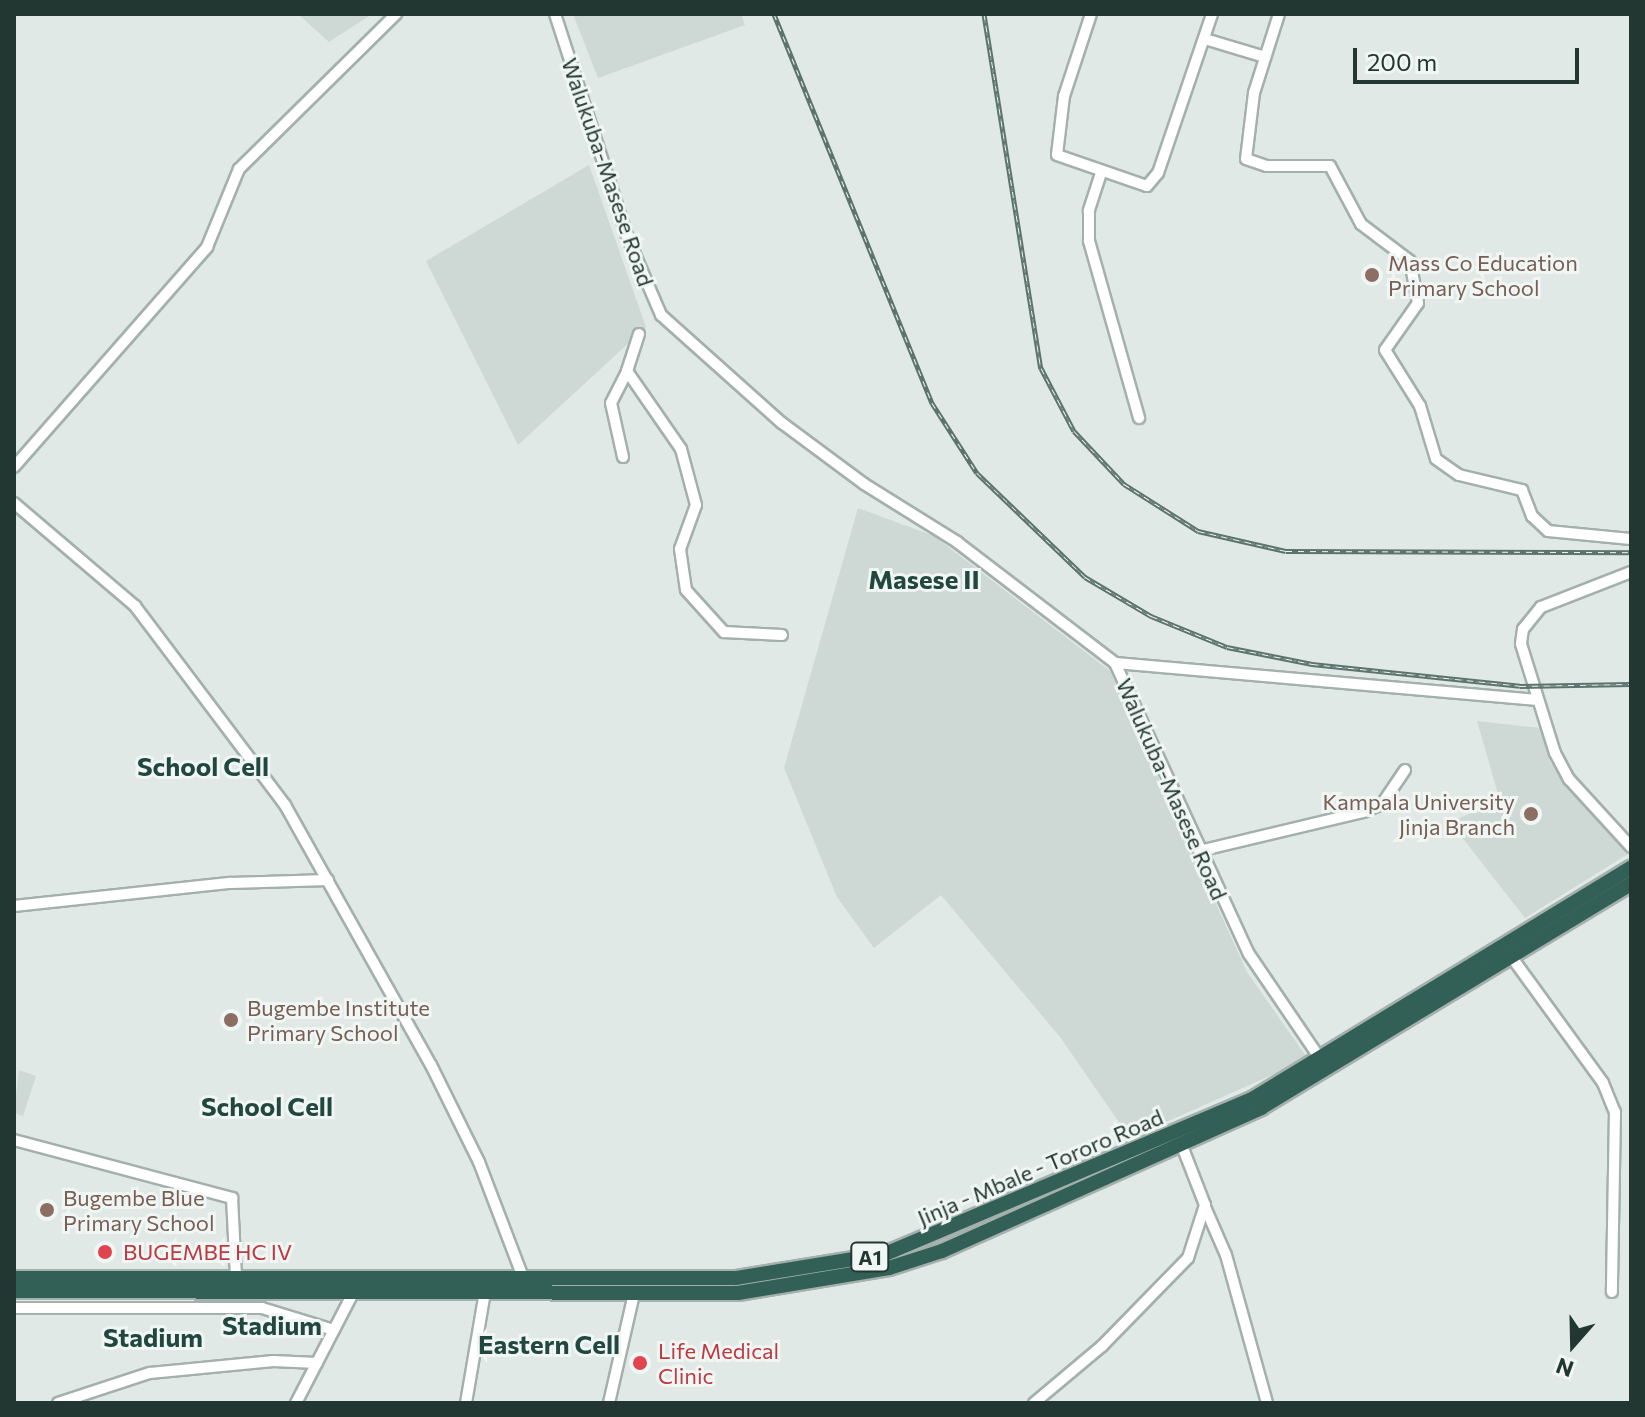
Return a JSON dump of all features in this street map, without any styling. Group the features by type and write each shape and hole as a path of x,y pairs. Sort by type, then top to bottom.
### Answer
{"highway":[{"name":"Jinja - Mbale - Tororo Road","path":"14,1278 236,1276 524,1280 771,1276 885,1254 1176,1134 1322,1061 1631,868"},
{"name":"Jinja - Mbale - Tororo Road","path":"14,1291 634,1294 777,1289 889,1268 942,1251 1182,1146 1329,1071 1631,884"}],"street":[{"path":"14,467 210,242 239,169 396,14"},
{"name":"Walukuba-Masese Road","path":"555,14 627,236 650,294 671,328 782,423 957,542 1115,663 1199,851 1267,985 1322,1061"},
{"path":"1091,14 1064,96 1057,155 1138,186 1154,181 1212,14"},
{"path":"1279,14 1244,137 1246,159 1266,166 1330,166 1361,224 1410,261 1418,303 1385,350 1420,406 1436,459 1459,475 1522,490 1532,516 1548,531 1631,539"},
{"path":"1205,39 1265,57"},
{"path":"1101,173 1089,211 1089,241 1139,418"},
{"path":"623,457 611,403 627,371 639,334"},
{"path":"627,371 681,449 693,485 696,505 680,549 686,590 724,632 782,635"},
{"path":"14,503 135,606 285,805 438,1079 524,1280"},
{"path":"1631,572 1562,596 1531,616 1521,644 1535,700 1569,779 1631,847"},
{"path":"1115,663 1535,700"},
{"path":"1199,851 1363,812 1382,804 1405,770"},
{"path":"14,906 231,883 328,880"},
{"path":"1513,959 1603,1083 1615,1112 1612,1292"},
{"path":"14,1140 232,1198 236,1276"},
{"path":"1182,1146 1226,1255 1267,1403"},
{"path":"1034,1403 1102,1346 1188,1258 1205,1205"},
{"path":"296,1403 354,1291"},
{"path":"466,1403 485,1292"},
{"path":"609,1403 634,1294"},
{"path":"14,1308 262,1308 334,1330"},
{"path":"58,1403 150,1373 273,1361 317,1363"}],"shaded area":[{"path":"298,14 372,14 329,42"},
{"path":"573,14 741,14 745,25 598,78"},
{"path":"589,165 646,327 518,445 426,261"},
{"path":"858,508 934,536 1110,671 1247,972 1308,1059 1130,1138 1060,1037 941,895 874,948 837,897 784,768"},
{"name":"Kampala University Jinja Branch","path":"1477,721 1540,728 1550,762 1628,854 1525,918 1450,822 1500,801"},
{"path":"19,1070 36,1076 23,1116 14,1113"}],"railway":[{"path":"774,14 932,403 977,473 1085,577 1151,616 1227,647 1312,664 1520,686 1631,684"},
{"path":"984,14 1041,368 1074,431 1124,484 1198,531 1286,551 1631,552"}],"place":[{"name":"Mass Co Education Primary School","path":"1372,275"},
{"name":"Kampala University Jinja Branch","path":"1531,814"},
{"name":"Bugembe Institute Primary School","path":"231,1020"},
{"name":"Bugembe Blue Primary School","path":"47,1210"},
{"name":"BUGEMBE HC IV","path":"105,1252"},
{"name":"Life Medical Clinic","path":"640,1363"}],"district":[{"name":"Masese II","path":"924,579"},
{"name":"School Cell","path":"203,766"},
{"name":"School Cell","path":"267,1106"},
{"name":"Stadium","path":"272,1325"},
{"name":"Stadium","path":"153,1337"},
{"name":"Eastern Cell","path":"549,1344"}]}
